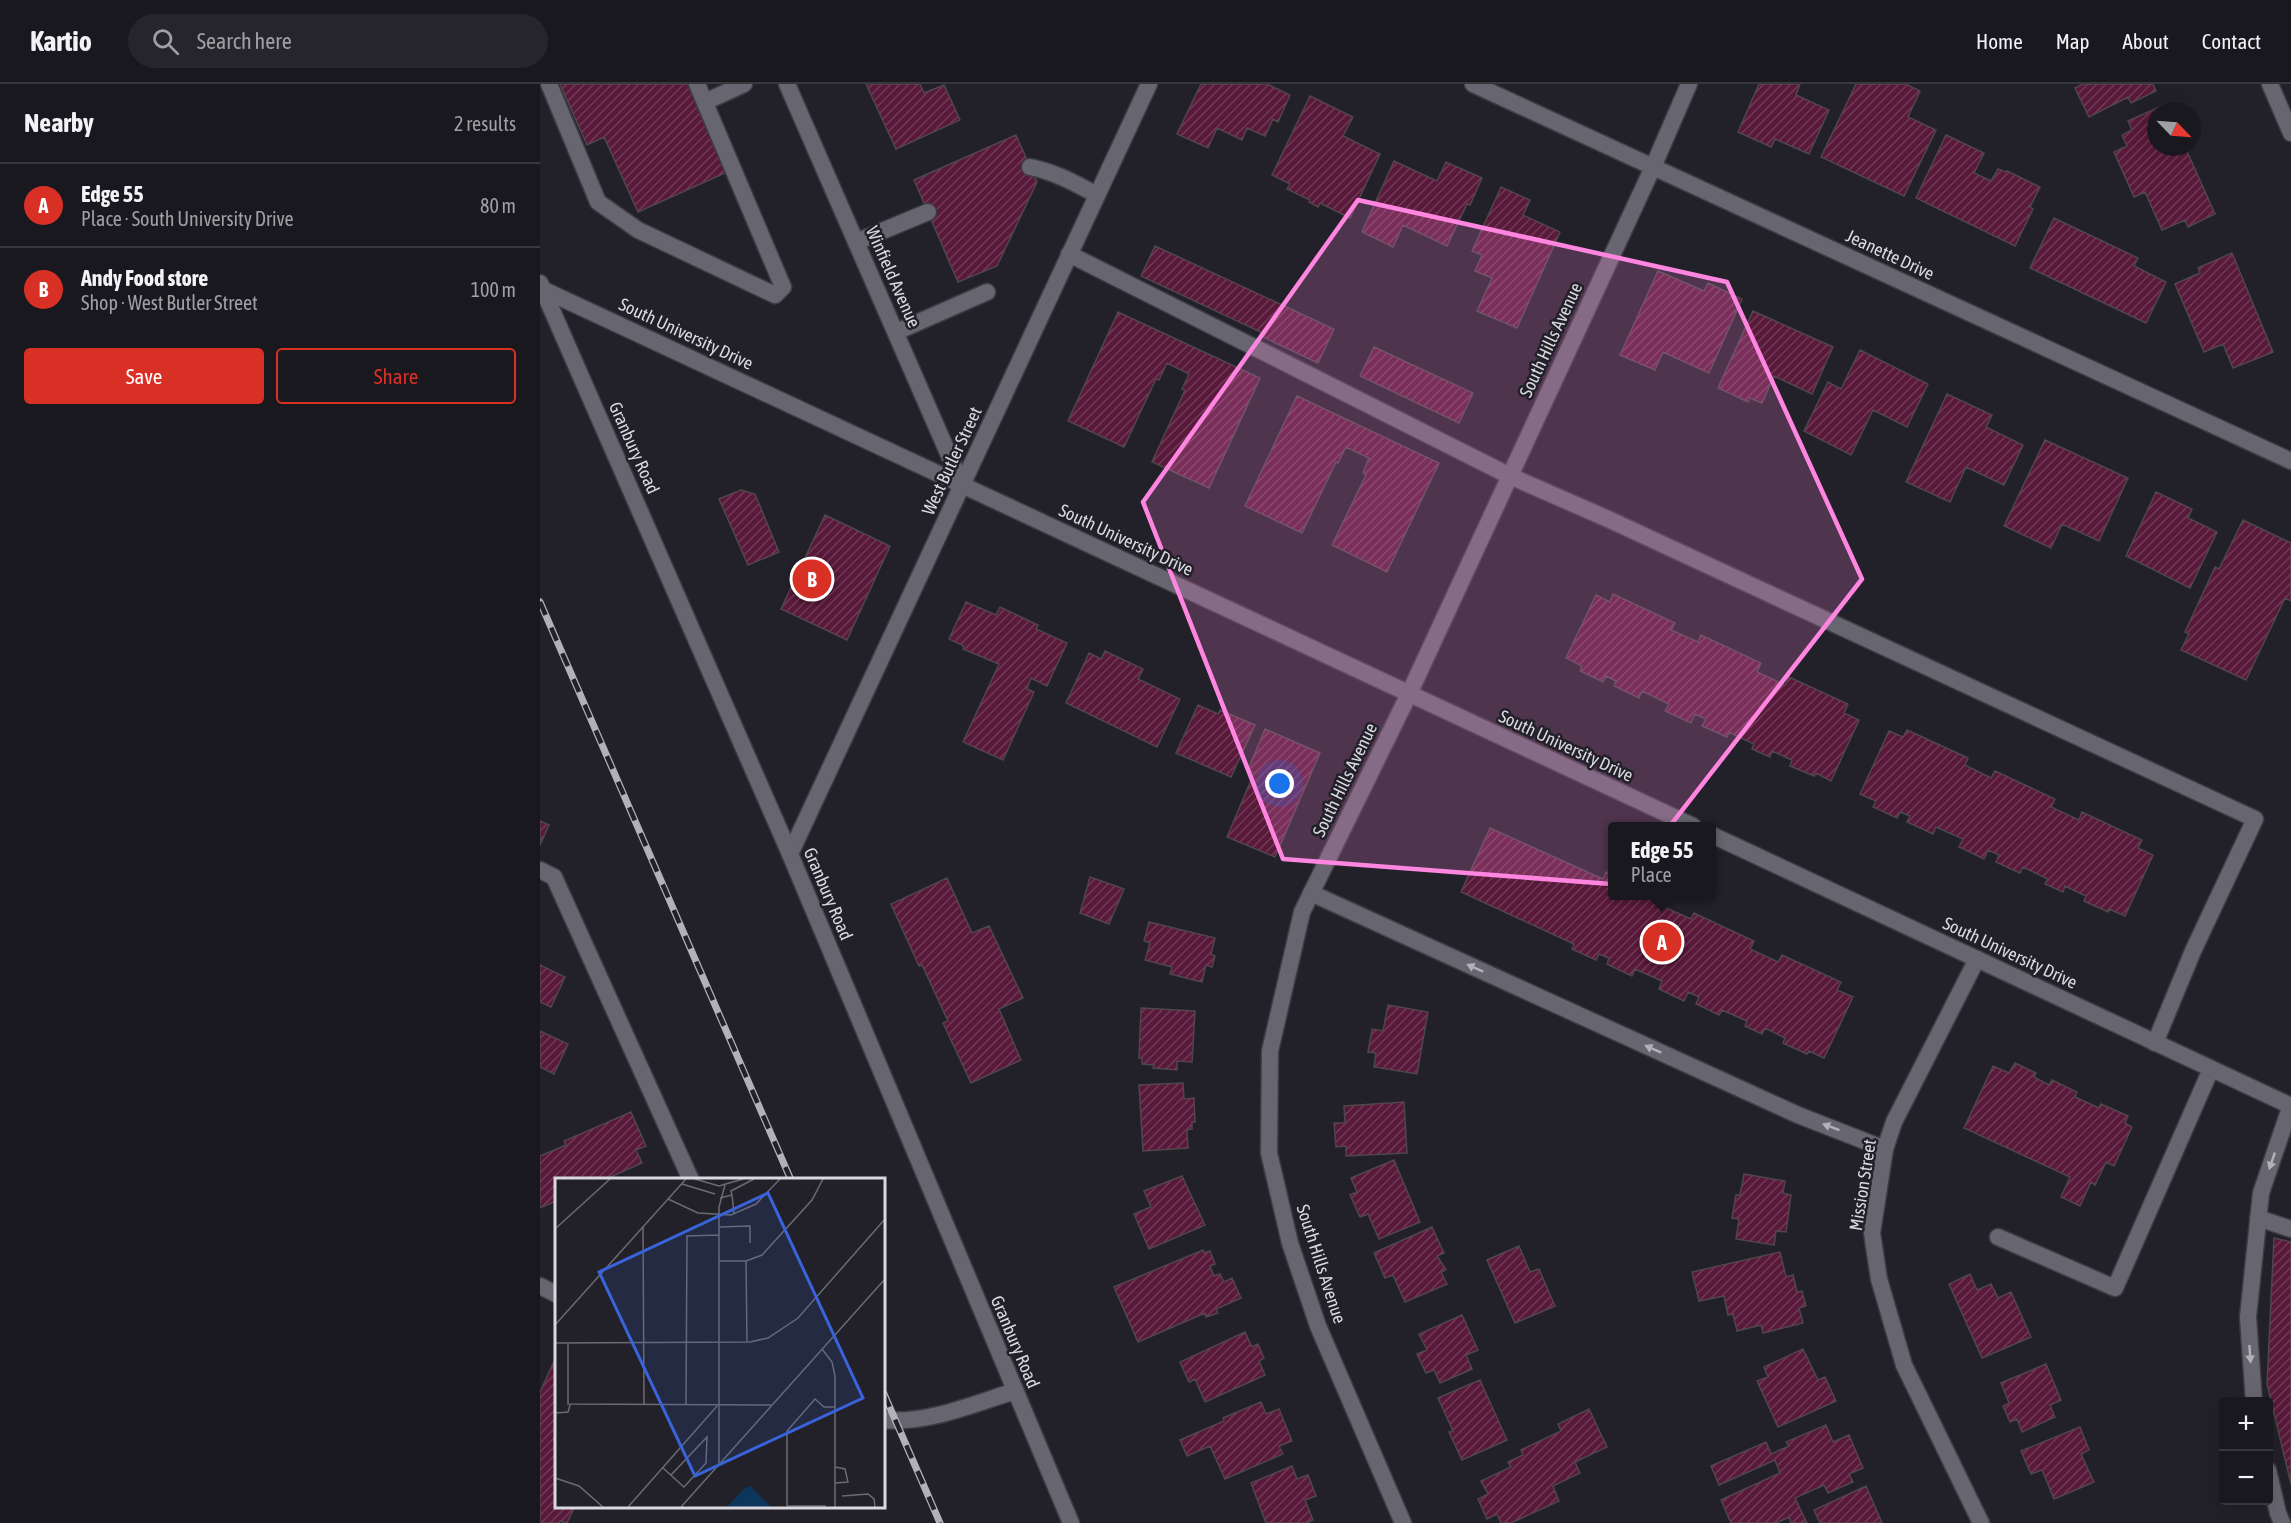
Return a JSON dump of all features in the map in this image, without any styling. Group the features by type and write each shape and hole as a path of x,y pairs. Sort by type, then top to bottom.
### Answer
{"street":[{"path":"549,84 598,202 638,230 775,295 783,287 697,84"},
{"path":"705,102 744,84"},
{"name":"Winfield Avenue","path":"787,84 962,485"},
{"name":"West Butler Street","path":"790,854 1149,84"},
{"name":"Jeanette Drive","path":"1473,84 2291,461"},
{"name":"South Hills Avenue","path":"1403,1523 1318,1326 1290,1243 1269,1153 1270,1051 1302,912 1409,694 1653,167 1689,84"},
{"path":"2270,84 2291,134"},
{"path":"1030,167 1068,179 1097,195"},
{"path":"856,243 928,212"},
{"path":"1070,254 1510,476 1608,519 2255,819 2193,951 2155,1043"},
{"name":"South University Drive","path":"541,286 1684,822"},
{"name":"Granbury Road","path":"541,286 790,854 1071,1523"},
{"path":"896,332 987,292"},
{"name":"South University Drive","path":"1716,837 2291,1106"},
{"path":"540,870 554,877 691,1178"},
{"path":"1311,893 1798,1115 1886,1149"},
{"name":"Mission Street","path":"1977,959 1894,1122 1886,1149 1872,1233 1879,1279 1904,1365 1981,1523"},
{"path":"1998,1237 2115,1288 2211,1069"},
{"path":"2254,1397 2248,1317 2261,1193 2291,1106"},
{"path":"2258,1218 2291,1229"},
{"path":"540,1286 555,1294"},
{"path":"885,1420 933,1416 1015,1391"},
{"path":"2273,1489 2282,1523"}],"highlighted area":[{"path":"1358,200 1727,282 1862,579 1624,885 1283,859 1143,502"}],"building":[{"path":"560,84 691,84 729,171 638,212 604,137 587,145"},
{"path":"866,84 920,84 924,93 944,85 960,120 896,149"},
{"path":"1201,84 1267,84 1290,95 1278,122 1273,119 1265,136 1247,128 1242,140 1217,128 1208,148 1177,134"},
{"path":"1759,84 1800,84 1796,95 1829,110 1809,154 1775,139 1771,147 1738,132"},
{"path":"1856,84 1906,84 1920,91 1908,117 1936,130 1904,196 1821,157"},
{"path":"2083,84 2153,84 2156,91 2131,103 2128,97 2089,117 2075,88"},
{"path":"1310,96 1353,117 1343,136 1380,154 1350,218 1320,203 1318,207 1309,202 1310,200 1287,189 1290,184 1272,175"},
{"path":"2147,112 2147,156 2189,156 2215,214 2188,227 2185,220 2162,230 2145,192 2134,197 2114,152 2127,146 2122,135 2132,130 2128,121"},
{"path":"1016,135 1037,182 997,266 958,282 914,180"},
{"path":"1946,135 1984,153 1974,173 1991,181 1998,169 2040,187 2030,207 2033,209 2015,246 1916,198"},
{"path":"1394,161 1437,181 1446,162 1482,178 1447,246 1403,225 1393,247 1362,232"},
{"path":"1501,187 1530,200 1523,215 1560,232 1517,328 1477,311 1492,278 1475,271 1482,255 1472,251"},
{"path":"2054,218 2138,258 2134,266 2166,282 2146,323 2030,268"},
{"path":"1155,246 1334,329 1318,363 1263,337 1265,334 1141,276"},
{"path":"2232,253 2273,352 2233,368 2223,344 2204,352 2175,284 2200,273 2198,268"},
{"path":"1658,271 1704,291 1708,283 1742,299 1709,373 1663,352 1655,370 1620,355"},
{"path":"1753,311 1833,347 1812,394 1774,376 1762,403 1750,398 1748,402 1718,388"},
{"path":"1118,312 1260,378 1209,488 1152,462 1185,390 1182,389 1189,374 1167,363 1159,380 1156,379 1124,447 1068,421"},
{"path":"1374,347 1473,393 1459,423 1360,376"},
{"path":"1860,350 1928,384 1907,427 1873,410 1851,455 1804,431 1828,382 1841,389"},
{"path":"1947,394 1992,415 1986,427 2023,445 2004,485 1966,467 1950,502 1906,482"},
{"path":"1297,396 1439,463 1387,572 1332,545 1366,475 1363,473 1369,458 1346,447 1338,463 1336,462 1302,533 1245,506"},
{"path":"2045,440 2128,478 2099,541 2062,524 2051,548 2004,526"},
{"path":"741,490 755,494 779,552 748,565 719,499"},
{"path":"2156,492 2192,509 2188,518 2217,532 2190,588 2126,556"},
{"path":"825,515 890,546 847,640 781,609"},
{"path":"2243,520 2291,543 2291,601 2285,598 2246,680 2181,650 2189,634 2185,632 2215,567 2219,569"},
{"path":"1613,594 1675,623 1671,630 1698,642 1701,635 1761,663 1757,672 1785,685 1789,677 1848,704 1844,713 1859,720 1831,781 1816,773 1814,776 1790,766 1792,760 1772,751 1770,757 1752,749 1754,744 1729,732 1727,737 1702,726 1706,719 1695,714 1691,723 1665,711 1669,704 1642,691 1639,698 1614,686 1616,681 1606,676 1603,682 1580,671 1582,666 1566,658 1596,595 1610,602"},
{"path":"966,602 996,615 1000,607 1038,625 1036,629 1067,643 1047,686 1031,678 1027,689 1034,692 1003,760 963,742 999,664 963,649 964,646 949,639"},
{"path":"1105,651 1143,669 1138,679 1180,699 1157,747 1066,703 1089,653 1101,659"},
{"path":"1198,705 1218,714 1220,710 1255,725 1231,777 1176,753"},
{"path":"1265,729 1320,753 1275,857 1227,837 1254,773 1248,770"},
{"path":"1907,730 1968,758 1965,765 1991,778 1995,771 2055,799 2051,807 2079,820 2082,812 2142,840 2138,848 2153,855 2125,916 2109,909 2108,912 2084,901 2086,896 2065,886 2063,892 2045,884 2048,879 2023,867 2020,873 1996,862 1999,855 1988,850 1984,859 1959,847 1963,839 1936,827 1933,834 1907,822 1910,816 1900,812 1897,818 1873,807 1876,801 1860,794 1889,731 1903,737"},
{"path":"540,821 549,825 540,845"},
{"path":"1490,828 1603,879 1606,872 1608,873 1608,900 1668,900 1664,907 1691,919 1694,913 1754,941 1750,949 1778,962 1782,955 1841,982 1837,990 1853,997 1824,1058 1809,1051 1807,1054 1783,1043 1785,1038 1765,1028 1762,1034 1745,1026 1747,1021 1722,1010 1719,1015 1696,1004 1699,997 1688,992 1684,1001 1659,989 1662,981 1635,969 1632,976 1607,964 1609,958 1599,954 1596,960 1572,949 1574,944 1461,892"},
{"path":"1090,877 1124,889 1109,924 1080,913"},
{"path":"947,878 972,933 989,926 1023,998 999,1009 1021,1060 971,1083 943,1023 948,1021 922,965 919,966 891,904"},
{"path":"1149,922 1215,938 1211,954 1215,956 1212,967 1206,965 1202,982 1170,974 1172,967 1145,960 1150,943 1144,941"},
{"path":"540,965 565,977 551,1007 540,1002"},
{"path":"1388,1005 1428,1012 1417,1074 1374,1067 1376,1053 1368,1052 1372,1029 1383,1031"},
{"path":"1141,1008 1195,1011 1192,1062 1177,1061 1177,1070 1153,1068 1154,1065 1142,1064 1142,1058 1139,1058"},
{"path":"540,1031 568,1044 554,1074 540,1067"},
{"path":"2015,1063 2036,1073 2034,1077 2049,1085 2052,1080 2077,1092 2075,1097 2099,1108 2101,1104 2128,1116 2125,1123 2132,1127 2114,1166 2106,1162 2095,1185 2091,1182 2080,1206 2061,1197 2070,1177 1964,1128 1993,1066 2009,1073"},
{"path":"1183,1083 1184,1099 1194,1098 1195,1122 1192,1122 1192,1129 1187,1130 1188,1148 1143,1151 1139,1085"},
{"path":"1404,1102 1407,1153 1346,1156 1346,1146 1336,1147 1334,1123 1345,1123 1344,1106"},
{"path":"631,1112 646,1146 636,1150 642,1163 608,1178 555,1178 555,1201 540,1208 540,1156 566,1145 564,1141"},
{"path":"1394,1160 1420,1222 1379,1239 1368,1214 1360,1217 1350,1195 1357,1192 1351,1178"},
{"path":"1744,1174 1785,1181 1783,1193 1791,1195 1786,1232 1776,1231 1774,1245 1736,1239 1739,1219 1732,1218 1736,1195 1740,1195"},
{"path":"1182,1176 1205,1225 1149,1249 1134,1214 1151,1207 1144,1191"},
{"path":"1432,1227 1444,1253 1437,1256 1446,1270 1441,1272 1447,1284 1405,1302 1393,1275 1385,1278 1374,1253"},
{"path":"2274,1238 2291,1242 2291,1484 2273,1409 2273,1397 2270,1397 2267,1384"},
{"path":"1519,1246 1530,1272 1539,1269 1555,1306 1515,1323 1487,1260"},
{"path":"1203,1250 1204,1253 1210,1251 1215,1264 1210,1266 1214,1276 1220,1274 1224,1282 1232,1278 1241,1298 1216,1309 1218,1313 1206,1317 1205,1313 1138,1342 1114,1287"},
{"path":"1780,1252 1786,1277 1793,1275 1797,1292 1802,1291 1806,1306 1799,1308 1803,1323 1763,1333 1761,1325 1737,1331 1733,1314 1728,1315 1724,1296 1699,1301 1692,1272"},
{"path":"1970,1274 1977,1290 1991,1284 1998,1298 2011,1292 2031,1337 1982,1358 1949,1284"},
{"path":"1462,1315 1478,1350 1466,1355 1472,1369 1440,1383 1434,1370 1426,1373 1417,1354 1427,1350 1419,1334"},
{"path":"1245,1332 1252,1347 1258,1344 1264,1358 1259,1361 1265,1375 1205,1402 1195,1379 1189,1382 1180,1362"},
{"path":"1803,1349 1818,1380 1825,1377 1836,1401 1778,1427 1757,1381 1768,1377 1764,1367"},
{"path":"555,1359 555,1508 574,1508 567,1523 560,1521 559,1523 540,1523 540,1392"},
{"path":"2046,1364 2061,1400 2050,1405 2055,1417 2022,1432 2017,1419 2010,1422 2003,1406 2009,1403 2001,1383"},
{"path":"1480,1380 1507,1440 1462,1460 1449,1432 1453,1431 1438,1398"},
{"path":"1261,1402 1266,1414 1279,1409 1292,1441 1279,1446 1283,1454 1225,1479 1210,1446 1187,1456 1180,1440"},
{"path":"1589,1409 1607,1447 1575,1462 1580,1473 1553,1486 1559,1501 1511,1523 1501,1523 1497,1514 1487,1519 1478,1499 1488,1494 1481,1481 1511,1467 1508,1462 1523,1455 1521,1450 1561,1431 1558,1424"},
{"path":"1826,1425 1833,1442 1849,1435 1863,1468 1849,1474 1853,1482 1828,1493 1824,1485 1795,1498 1807,1523 1791,1523 1789,1517 1776,1523 1731,1523 1721,1500 1780,1473 1775,1460 1719,1485 1711,1466 1766,1442 1771,1454 1789,1446 1786,1442"},
{"path":"2080,1427 2089,1450 2081,1454 2094,1482 2054,1499 2042,1470 2031,1474 2021,1451"},
{"path":"1292,1466 1297,1479 1308,1475 1316,1496 1305,1500 1313,1520 1307,1523 1266,1523 1251,1483"},
{"path":"1866,1486 1882,1523 1820,1523 1814,1510"}],"railway":[{"path":"540,602 790,1178"},
{"path":"885,1396 940,1523"}],"place":[{"name":"Andy Food store","path":"812,579"},
{"name":"Edge 55","path":"1662,942"}]}
